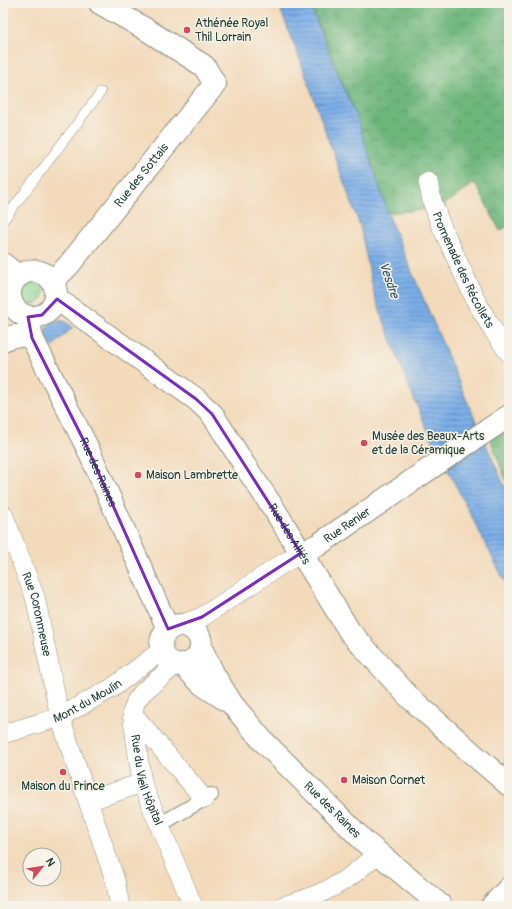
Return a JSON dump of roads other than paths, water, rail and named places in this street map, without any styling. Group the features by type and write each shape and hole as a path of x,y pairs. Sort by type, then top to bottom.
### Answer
{"street":[{"name":"Rue des Sottais","path":"55,290 68,266 215,84 204,66 100,3"},
{"name":"Promenade des Récollets","path":"428,182 432,201 440,223 476,301 509,353"},
{"path":"11,270 24,272 32,270 40,271 48,275 55,290 54,305 49,311 34,317 25,315 16,309 11,301 11,286 15,278 11,270"},
{"name":"Rue des Alliés","path":"55,290 196,399 212,414 274,509 350,632 409,697 509,785"},
{"path":"3,330 25,315"},
{"name":"Rue des Raines","path":"25,315 32,338 87,447 173,646 202,684 232,704"},
{"path":"3,340 20,335 32,338"},
{"name":"Rue Renier","path":"173,646 202,617 279,566 318,545 509,416"},
{"name":"Rue Coronmeuse","path":"3,514 34,597 60,717 115,880 120,906"},
{"name":"Rue des Raines","path":"173,646 187,626 197,633 201,648 214,675 232,704 262,740 378,854 441,906"},
{"path":"159,825 207,797 132,713 136,701 173,646 190,662 196,658 201,648"},
{"name":"Mont du Moulin","path":"3,734 60,717 112,688 173,646"},
{"name":"Rue du Vieil Hôpital","path":"132,713 142,784 193,906"},
{"path":"88,801 142,784"},
{"path":"283,906 301,902 327,890 348,878 378,854"},
{"path":"492,906 509,888"}],"lane":[{"path":"3,221 101,92"}],"water":[{"name":"Vesdre","path":"278,3 309,3 357,118 393,227 509,496 509,590 426,427 409,387 374,294 360,226 301,62"},
{"path":"60,320 73,327 51,348 46,338 47,326 54,321"}],"place":[{"name":"Athénée Royal Thil Lorrain","path":"187,30"},
{"name":"Musée des Beaux-Arts et de la Céramique","path":"364,443"},
{"name":"Maison Lambrette","path":"138,475"},
{"name":"Maison du Prince","path":"63,772"},
{"name":"Maison Cornet","path":"344,780"}]}
